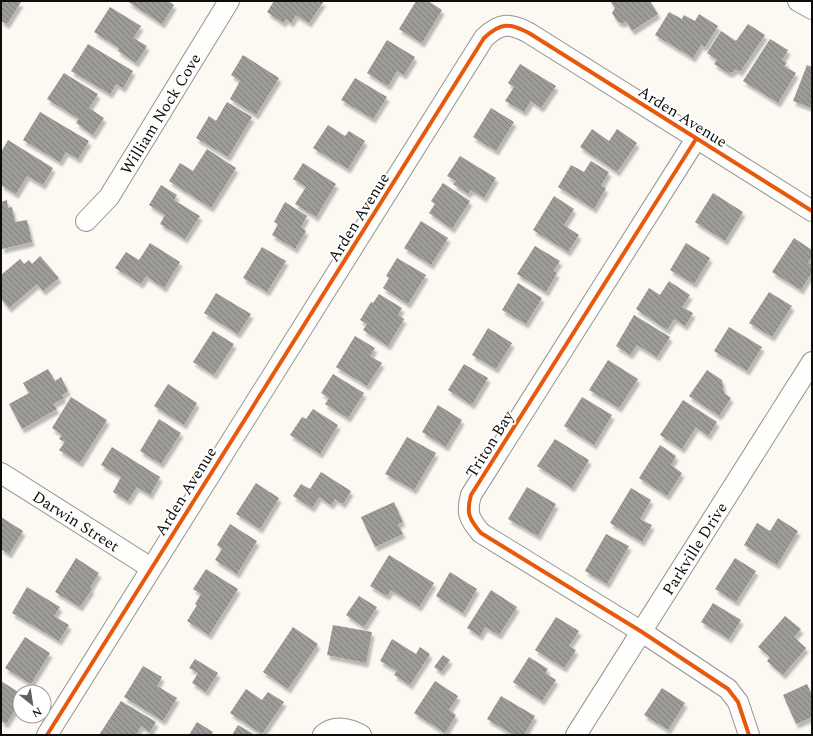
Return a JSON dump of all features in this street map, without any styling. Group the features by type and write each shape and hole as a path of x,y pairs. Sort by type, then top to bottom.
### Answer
{"street":[{"name":"William Nock Cove","path":"86,221 109,197 229,1"},
{"path":"798,1 812,9"},
{"name":"Arden Avenue","path":"47,735 150,568 480,45 494,29 505,25 519,28 529,33 812,211"},
{"name":"Triton Bay","path":"696,139 471,495 467,508 471,522 481,534 642,632 728,689 738,702 749,735"},
{"name":"Parkville Drive","path":"576,735 812,362"},
{"name":"Darwin Street","path":"1,473 150,568"},
{"path":"323,735 338,728 361,735"}],"building":[{"path":"1,1 21,2 7,24 1,21"},
{"path":"127,1 168,1 174,5 162,24"},
{"path":"274,1 324,1 309,23 296,15 291,23 286,19 283,23 267,12"},
{"path":"416,1 428,1 442,10 422,43 399,29"},
{"path":"610,1 650,1 658,14 632,31 626,21 623,23 618,22 612,13 615,8"},
{"path":"110,7 141,26 133,38 147,46 136,63 118,51 119,48 94,32"},
{"path":"669,12 682,19 684,15 695,21 699,14 718,26 705,47 701,45 693,58 655,35"},
{"path":"748,24 765,35 740,72 735,69 733,72 728,73 714,64 717,60 707,53 721,31 736,41"},
{"path":"770,39 788,50 782,60 787,63 784,66 796,73 778,103 743,81"},
{"path":"387,40 415,57 404,75 397,71 388,86 367,73"},
{"path":"88,44 133,71 123,88 116,84 110,94 71,71"},
{"path":"243,55 279,78 256,115 230,99 240,81 231,75"},
{"path":"520,64 556,86 541,108 531,101 524,112 505,101 514,87 508,83"},
{"path":"807,65 812,67 812,108 793,101"},
{"path":"64,73 98,94 89,108 104,118 93,135 76,123 79,119 47,99"},
{"path":"355,78 387,97 373,119 341,100"},
{"path":"227,102 252,117 228,157 196,138 209,116 216,121"},
{"path":"491,108 514,122 496,151 473,137"},
{"path":"40,112 89,141 78,159 66,152 60,162 23,140"},
{"path":"328,125 345,136 349,131 365,141 348,169 313,148"},
{"path":"592,129 609,141 617,129 637,143 617,172 580,147"},
{"path":"8,140 53,168 43,185 27,176 16,194 1,185 1,152"},
{"path":"207,149 236,168 211,208 169,181 180,163 193,171"},
{"path":"460,156 496,178 484,198 471,190 468,194 453,184 456,181 447,176"},
{"path":"591,161 609,172 601,186 606,188 594,209 558,187 571,165 584,172"},
{"path":"303,163 336,184 316,217 295,204 306,187 293,179"},
{"path":"443,183 470,201 452,229 429,213 435,204 431,201"},
{"path":"161,185 177,195 174,200 200,216 185,239 160,224 165,215 149,205"},
{"path":"713,193 743,212 725,241 695,222"},
{"path":"554,196 574,209 564,225 579,235 568,252 533,230"},
{"path":"7,200 8,208 12,207 15,222 27,220 32,242 2,249 1,202"},
{"path":"285,202 307,216 301,227 306,231 295,249 272,235 278,224 274,222"},
{"path":"421,221 448,238 431,265 404,248"},
{"path":"794,238 812,250 812,256 808,263 812,265 812,272 801,290 772,272"},
{"path":"150,243 180,262 164,288 146,276 141,284 115,268 126,252 139,260"},
{"path":"686,243 710,258 694,284 670,270"},
{"path":"535,246 560,261 553,271 557,273 546,292 517,274"},
{"path":"262,247 286,261 267,292 243,278"},
{"path":"40,256 59,278 43,291 37,284 9,308 1,299 1,275 20,259 24,264 29,260 32,264"},
{"path":"397,258 426,275 408,304 383,288 389,278 386,276"},
{"path":"669,281 690,295 682,307 693,313 685,326 674,319 667,330 636,309 649,288 660,295"},
{"path":"518,283 542,298 526,324 502,310"},
{"path":"769,292 792,306 772,337 749,323"},
{"path":"216,293 251,314 238,334 204,313"},
{"path":"379,294 402,308 398,315 404,319 388,346 363,330 367,324 360,320 371,302 373,303"},
{"path":"634,315 670,337 657,357 637,345 630,355 616,346"},
{"path":"729,327 762,347 747,371 714,351"},
{"path":"488,328 512,343 496,369 472,355"},
{"path":"213,331 234,344 214,375 193,362"},
{"path":"355,336 375,348 370,356 382,363 367,386 336,367"},
{"path":"608,360 638,379 619,408 589,390"},
{"path":"464,364 488,378 472,405 448,390"},
{"path":"48,369 55,381 61,377 68,391 62,395 64,398 53,404 57,409 22,429 9,404 29,393 23,383"},
{"path":"707,370 722,380 724,393 731,398 719,416 689,396"},
{"path":"333,374 364,393 348,418 325,404 329,398 321,393"},
{"path":"168,384 197,403 184,425 154,406"},
{"path":"71,397 107,420 80,463 59,450 65,442 59,439 62,435 52,428"},
{"path":"582,397 612,415 594,445 564,426"},
{"path":"683,400 717,422 708,436 696,427 682,449 660,435"},
{"path":"438,405 462,420 446,447 422,432"},
{"path":"313,409 338,425 320,454 290,435 302,417 306,419"},
{"path":"159,419 181,433 161,464 140,451"},
{"path":"407,437 436,453 414,490 385,474"},
{"path":"555,439 589,460 572,488 537,466"},
{"path":"660,445 676,456 671,465 682,473 667,496 639,478"},
{"path":"112,447 160,477 150,495 137,487 128,501 113,492 121,477 101,465"},
{"path":"321,472 351,491 343,504 335,499 331,505 319,497 312,508 293,496 301,484 310,489"},
{"path":"256,483 279,498 260,529 236,514"},
{"path":"527,487 556,504 538,536 508,519"},
{"path":"631,488 651,500 640,519 652,525 642,542 610,523"},
{"path":"394,502 403,522 398,524 403,534 375,547 361,517"},
{"path":"1,517 23,531 9,554 1,549"},
{"path":"778,518 798,531 777,565 744,545 757,523 770,531"},
{"path":"230,524 257,541 237,574 215,560 222,549 217,545"},
{"path":"606,534 629,546 607,584 585,571"},
{"path":"389,555 434,583 419,607 391,590 387,596 370,586"},
{"path":"76,558 99,573 90,588 92,589 80,607 55,592"},
{"path":"735,558 756,571 736,602 715,589"},
{"path":"206,569 238,589 209,635 187,621 197,605 195,604 201,594 193,589"},
{"path":"450,572 477,589 463,613 436,596"},
{"path":"27,587 60,607 54,616 69,625 59,641 12,613"},
{"path":"491,590 517,607 499,635 485,627 480,636 467,628"},
{"path":"359,596 377,607 364,627 346,615"},
{"path":"713,603 741,620 729,639 701,622"},
{"path":"785,616 801,629 794,637 806,648 783,675 767,661 770,657 758,647"},
{"path":"556,617 579,631 569,646 576,650 564,668 535,650"},
{"path":"333,625 372,632 366,663 327,655"},
{"path":"293,627 318,644 288,689 263,672"},
{"path":"25,637 50,653 31,684 5,668"},
{"path":"392,639 416,654 420,647 430,654 410,685 394,675 397,671 380,661"},
{"path":"443,655 450,660 441,672 434,667"},
{"path":"529,657 548,669 545,673 556,680 542,701 513,682"},
{"path":"195,659 218,673 206,692 192,683 198,673 189,668"},
{"path":"143,666 162,677 157,686 177,698 163,721 124,697"},
{"path":"1,681 12,688 12,715 6,724 1,721"},
{"path":"435,681 458,696 449,710 456,715 445,733 414,713"},
{"path":"807,684 812,695 812,717 796,724 783,695"},
{"path":"662,688 685,703 668,730 644,715"},
{"path":"246,689 262,700 268,692 284,702 262,734 230,713"},
{"path":"501,696 535,716 524,735 514,735 487,719"},
{"path":"121,701 156,722 150,732 141,726 136,735 99,735"},
{"path":"197,722 213,732 211,735 189,735"},
{"path":"238,725 255,735 232,735"}],"cycle path":[{"path":"47,735 484,38 490,33 496,29 506,26 516,27 529,33 812,211"},
{"path":"696,139 471,495 469,511 471,520 481,533 642,632 728,689 738,702 749,735"}]}
